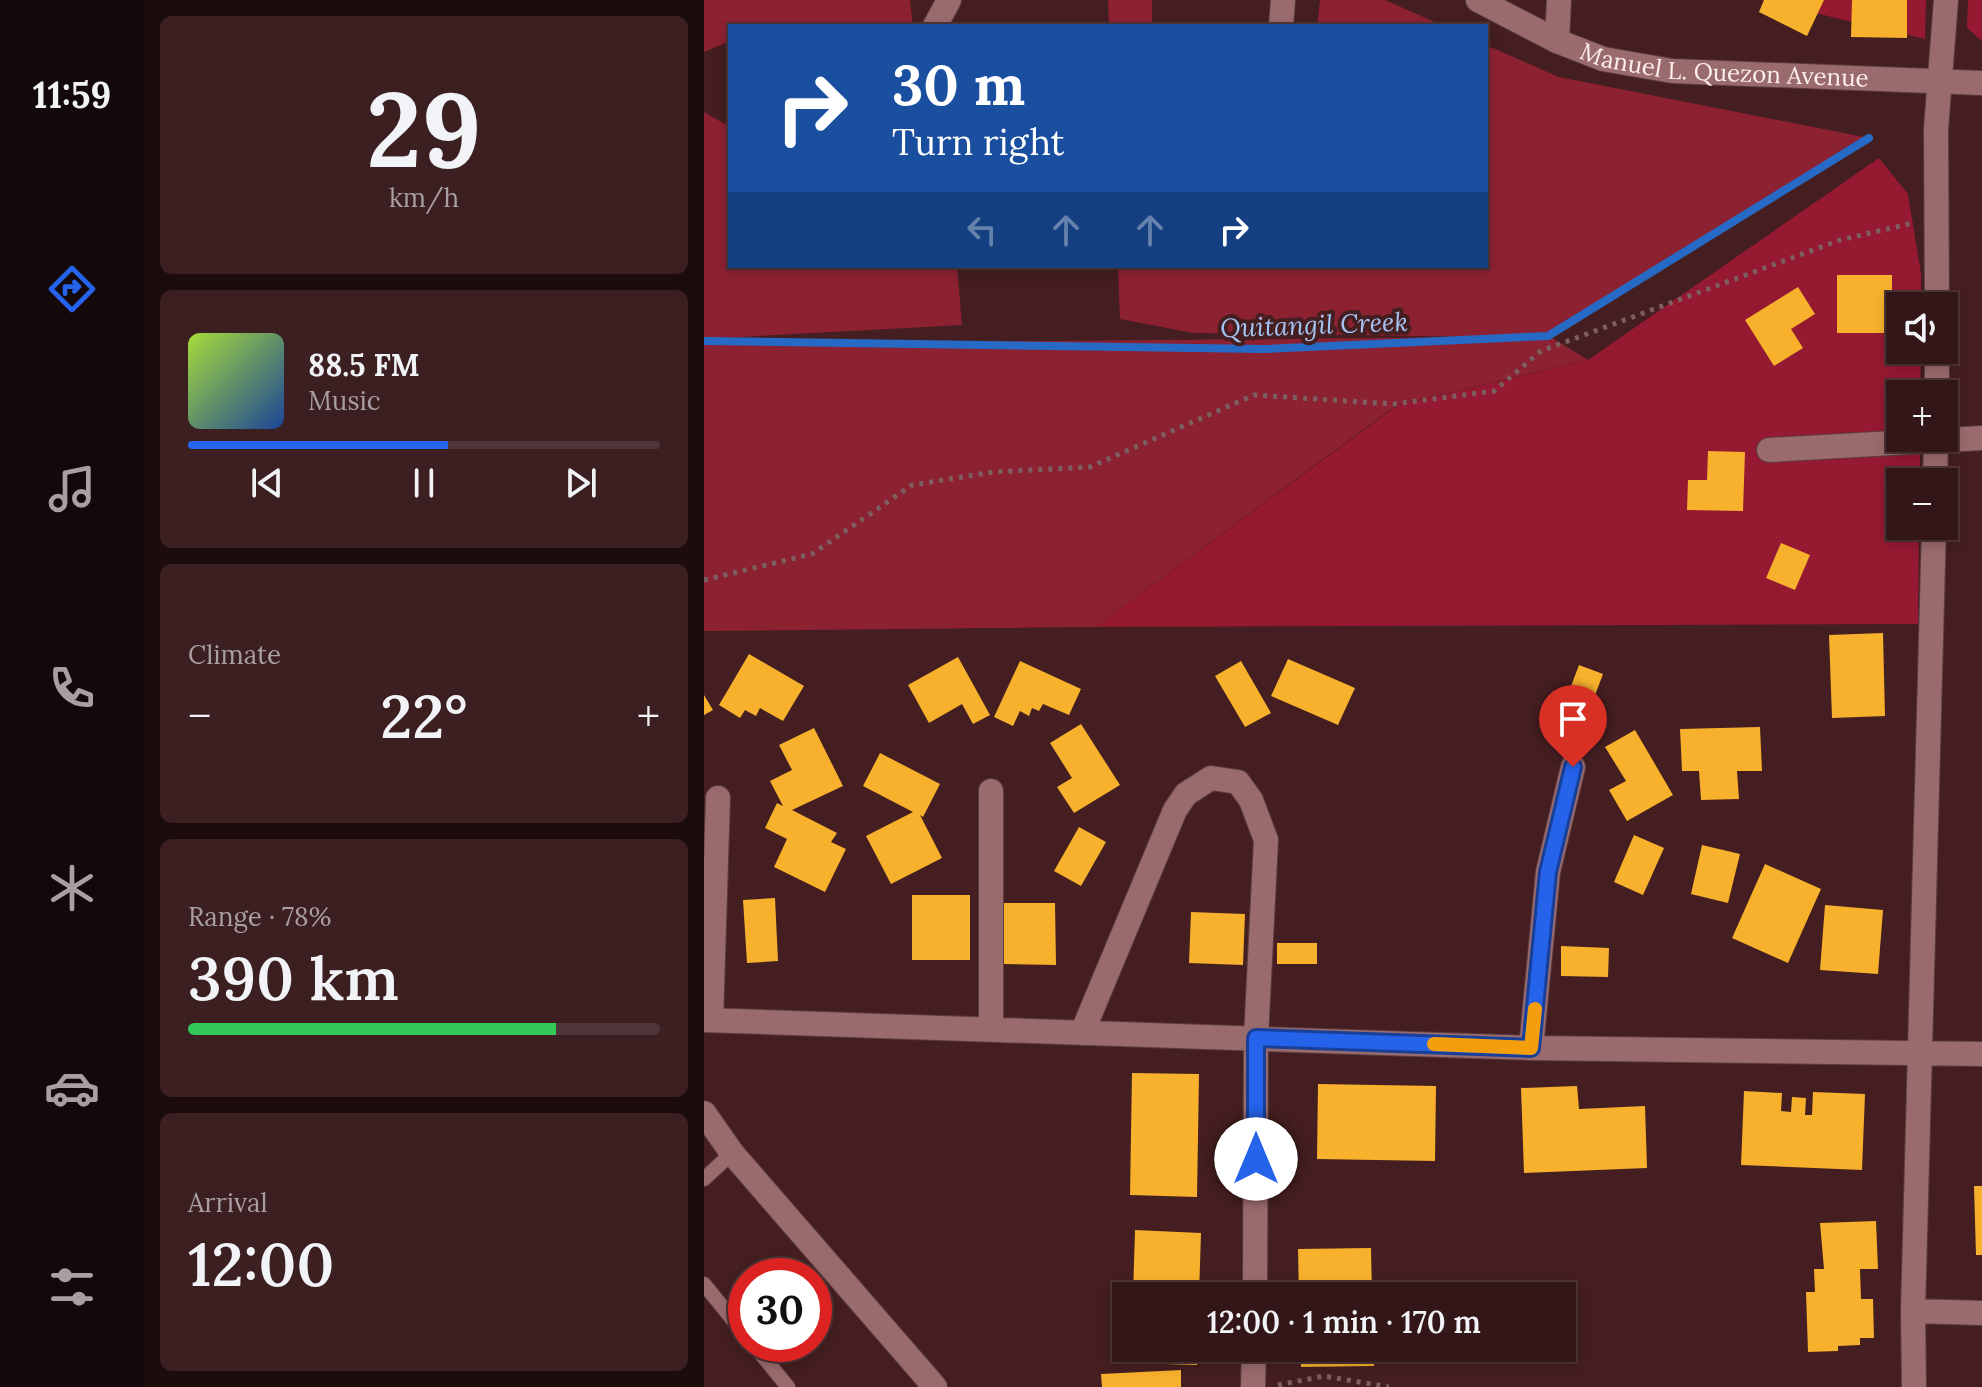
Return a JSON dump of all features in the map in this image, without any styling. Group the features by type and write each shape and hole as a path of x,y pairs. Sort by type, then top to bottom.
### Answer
{"street":[{"path":"936,24 949,0"},
{"path":"1281,24 1283,0"},
{"name":"Manuel L. Quezon Avenue","path":"1478,0 1557,41 1603,59 1672,71 1982,83"},
{"path":"1557,41 1559,0"},
{"path":"1937,292 1939,82 1946,0"},
{"path":"1958,439 1982,438"},
{"path":"1769,450 1886,442"},
{"path":"1914,1387 1913,1311 1934,540"},
{"path":"1531,1048 1548,872 1573,767"},
{"path":"1082,1033 1175,810 1186,794 1211,778 1238,782 1251,800 1266,840 1256,1038 1255,1282"},
{"path":"991,791 991,1029"},
{"path":"718,798 707,1020 1531,1048 1982,1054"},
{"path":"704,1113 732,1153 935,1387"},
{"path":"1913,1311 1982,1313"},
{"path":"1253,1387 1254,1362"}],"lane":[{"path":"704,1179 732,1153"},
{"path":"704,1284 728,1314"},
{"path":"768,1362 788,1387"}],"path":[{"path":"704,580 812,554 912,485 993,472 1090,467 1254,395 1394,404 1494,391 1541,351 1840,240 1937,218"},
{"path":"1265,1387 1324,1376 1389,1387"}],"shaded area":[{"path":"704,0 910,0 913,24 728,24 728,42 704,52"},
{"path":"1108,0 1152,0 1152,24 1109,24"},
{"path":"1320,0 1385,0 1439,24 1317,24"},
{"path":"1760,0 1926,0 1925,39"},
{"path":"1968,0 1982,0 1982,41 1967,28"},
{"path":"1488,46 1559,77 1869,138 1549,336 1588,360 1397,405 1095,627 704,631 704,344 1489,337 1193,333 1120,319 1118,268 1488,268"},
{"path":"704,112 728,126 728,268 957,268 962,325 704,339"},
{"path":"1879,158 1908,194 1921,274 1921,292 1886,292 1886,364 1921,364 1920,380 1886,380 1886,452 1920,452 1920,468 1886,468 1886,540 1919,540 1918,624 1095,627 1398,405 1588,360"}],"building":[{"path":"1764,0 1824,0 1807,36 1759,12"},
{"path":"1852,0 1907,0 1907,38 1851,37"},
{"path":"1837,275 1892,275 1892,292 1886,292 1886,333 1837,333"},
{"path":"1798,287 1815,314 1791,329 1803,348 1774,366 1745,320"},
{"path":"1708,451 1745,452 1743,511 1687,510 1688,480 1707,480"},
{"path":"1781,543 1810,555 1795,590 1766,578"},
{"path":"1883,633 1885,716 1832,718 1829,635"},
{"path":"749,654 804,686 783,721 760,708 756,716 745,710 740,718 719,705"},
{"path":"958,657 990,715 973,724 962,704 929,723 908,685"},
{"path":"1288,659 1355,688 1338,725 1271,696"},
{"path":"1020,661 1081,689 1069,715 1043,704 1039,711 1032,708 1029,716 1020,711 1013,726 994,717"},
{"path":"1241,661 1271,713 1245,727 1215,676"},
{"path":"1579,665 1603,674 1588,714 1564,705"},
{"path":"704,695 713,710 704,715"},
{"path":"1081,724 1120,785 1074,813 1057,787 1072,778 1050,743"},
{"path":"1760,727 1762,771 1737,771 1739,799 1701,800 1699,771 1682,771 1680,729"},
{"path":"814,728 843,786 792,810 837,833 831,842 846,849 825,892 774,867 787,839 765,828 777,803 783,806 770,781 792,770 779,745"},
{"path":"1635,730 1673,795 1627,821 1609,790 1626,781 1605,747"},
{"path":"880,753 940,784 923,817 920,815 942,858 891,884 866,836 913,812 863,786"},
{"path":"1079,827 1106,842 1081,886 1054,871"},
{"path":"1634,835 1664,848 1643,895 1614,882"},
{"path":"1702,845 1740,854 1728,903 1691,894"},
{"path":"1765,864 1821,889 1788,963 1732,938"},
{"path":"912,895 970,895 970,960 912,960"},
{"path":"775,898 778,961 747,963 743,900"},
{"path":"1003,903 1055,903 1056,965 1004,964"},
{"path":"1825,905 1883,910 1878,974 1820,970"},
{"path":"1191,912 1245,914 1243,965 1189,963"},
{"path":"1277,943 1317,943 1317,964 1277,964"},
{"path":"1561,946 1609,948 1608,977 1561,976"},
{"path":"1132,1073 1199,1074 1197,1197 1130,1195"},
{"path":"1318,1084 1436,1086 1435,1161 1317,1159"},
{"path":"1577,1086 1579,1109 1645,1106 1647,1168 1524,1173 1521,1088"},
{"path":"1744,1091 1782,1093 1781,1111 1791,1112 1792,1097 1806,1098 1805,1115 1812,1115 1813,1092 1865,1094 1862,1170 1741,1165"},
{"path":"1974,1186 1982,1186 1982,1255 1976,1255"},
{"path":"1876,1221 1878,1269 1860,1269 1861,1299 1873,1299 1874,1338 1860,1338 1860,1345 1838,1346 1838,1351 1808,1352 1806,1292 1815,1292 1814,1269 1824,1269 1820,1223"},
{"path":"1135,1230 1201,1233 1199,1282 1133,1282"},
{"path":"1371,1248 1372,1282 1299,1282 1298,1249"},
{"path":"1130,1362 1197,1362 1197,1365"},
{"path":"1301,1362 1374,1362 1374,1366 1301,1367"},
{"path":"1181,1370 1181,1387 1102,1387 1101,1374"}],"waterway":[{"name":"Quitangil Creek","path":"704,341 1264,349 1548,336 1869,138"}],"slow traffic":[{"path":"1434,1044 1531,1048 1535,1009"}],"route":[{"path":"1256,1159 1256,1038 1531,1048 1548,872 1573,767"}]}
